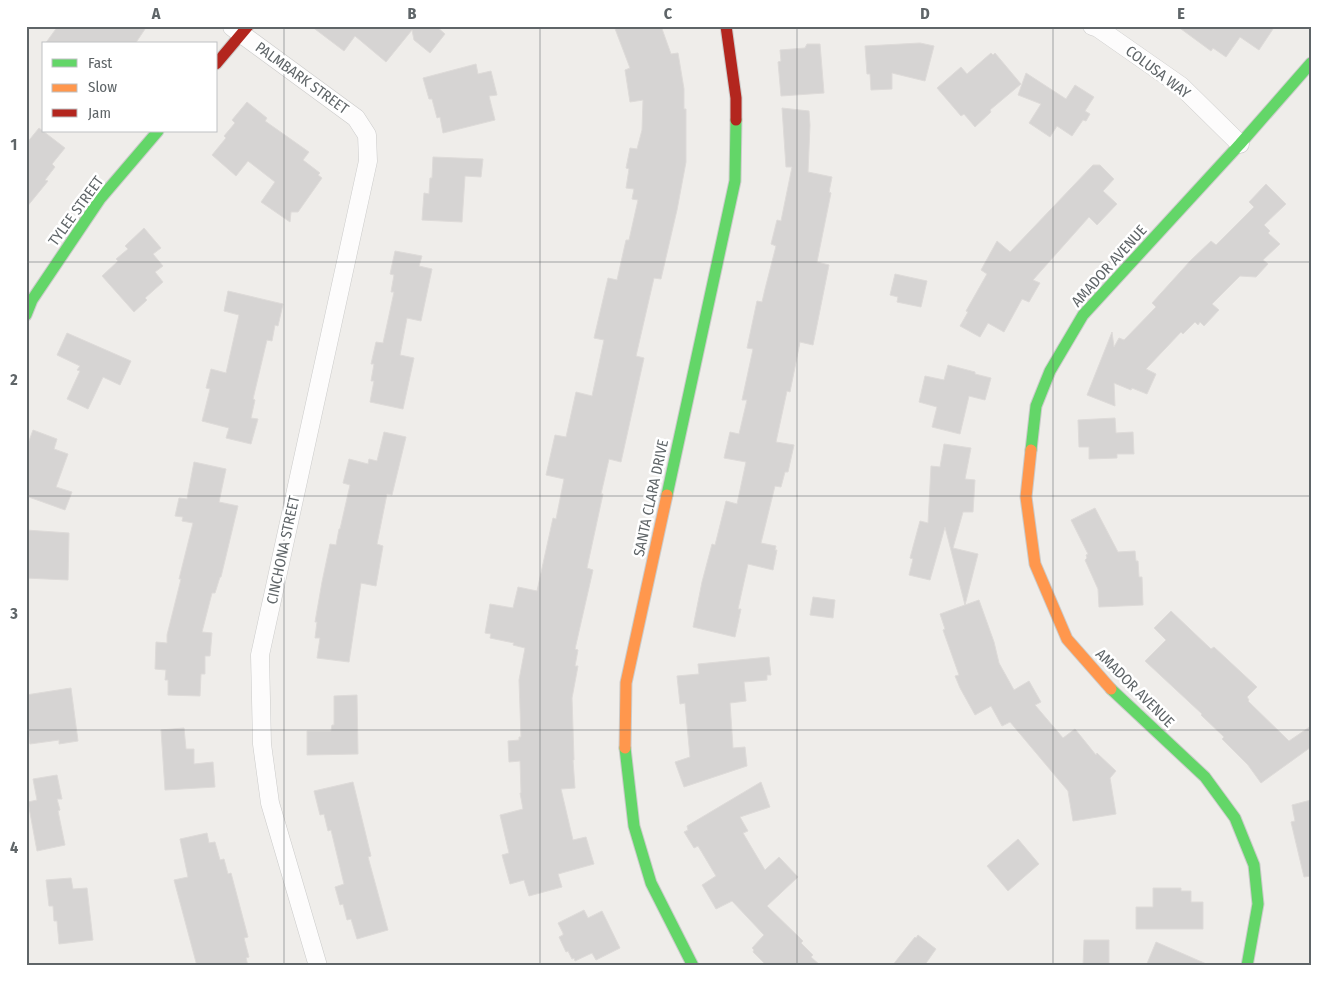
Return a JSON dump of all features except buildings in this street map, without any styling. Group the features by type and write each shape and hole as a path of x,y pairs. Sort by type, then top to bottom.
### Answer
{"street":[{"name":"SANTA CLARA DRIVE","path":"693,966 651,883 634,826 625,756 626,683 736,181 736,98 726,26"},
{"name":"COLUSA WAY","path":"1092,26 1098,28 1181,86 1240,144"},
{"path":"218,61 241,29"},
{"name":"PALMBARK STREET","path":"241,29 356,118 368,135"},
{"name":"AMADOR AVENUE","path":"1248,966 1258,904 1254,865 1235,818 1205,777 1107,685 1067,639 1035,564 1026,497 1036,406 1050,371 1083,314 1240,144 1311,63"},
{"name":"TYLEE STREET","path":"26,315 32,300 100,199 157,132"},
{"name":"CINCHONA STREET","path":"318,966 270,803 262,744 260,655 368,161 368,135"}],"traffic: fast":[{"path":"1031,450 1036,406 1050,371 1083,315 1240,144 1311,63"},
{"path":"667,495 735,181 736,120"},
{"path":"26,315 32,300 100,199 157,132"},
{"path":"1111,689 1205,777 1235,818 1254,865 1258,904 1247,966"},
{"path":"625,748 634,826 651,883 693,966"}],"traffic: slow":[{"path":"1031,450 1026,497 1035,564 1067,639 1111,689"},
{"path":"625,748 626,683 667,495"}],"traffic: jam":[{"path":"218,62 248,26"},
{"path":"726,26 736,98 736,120"}]}
